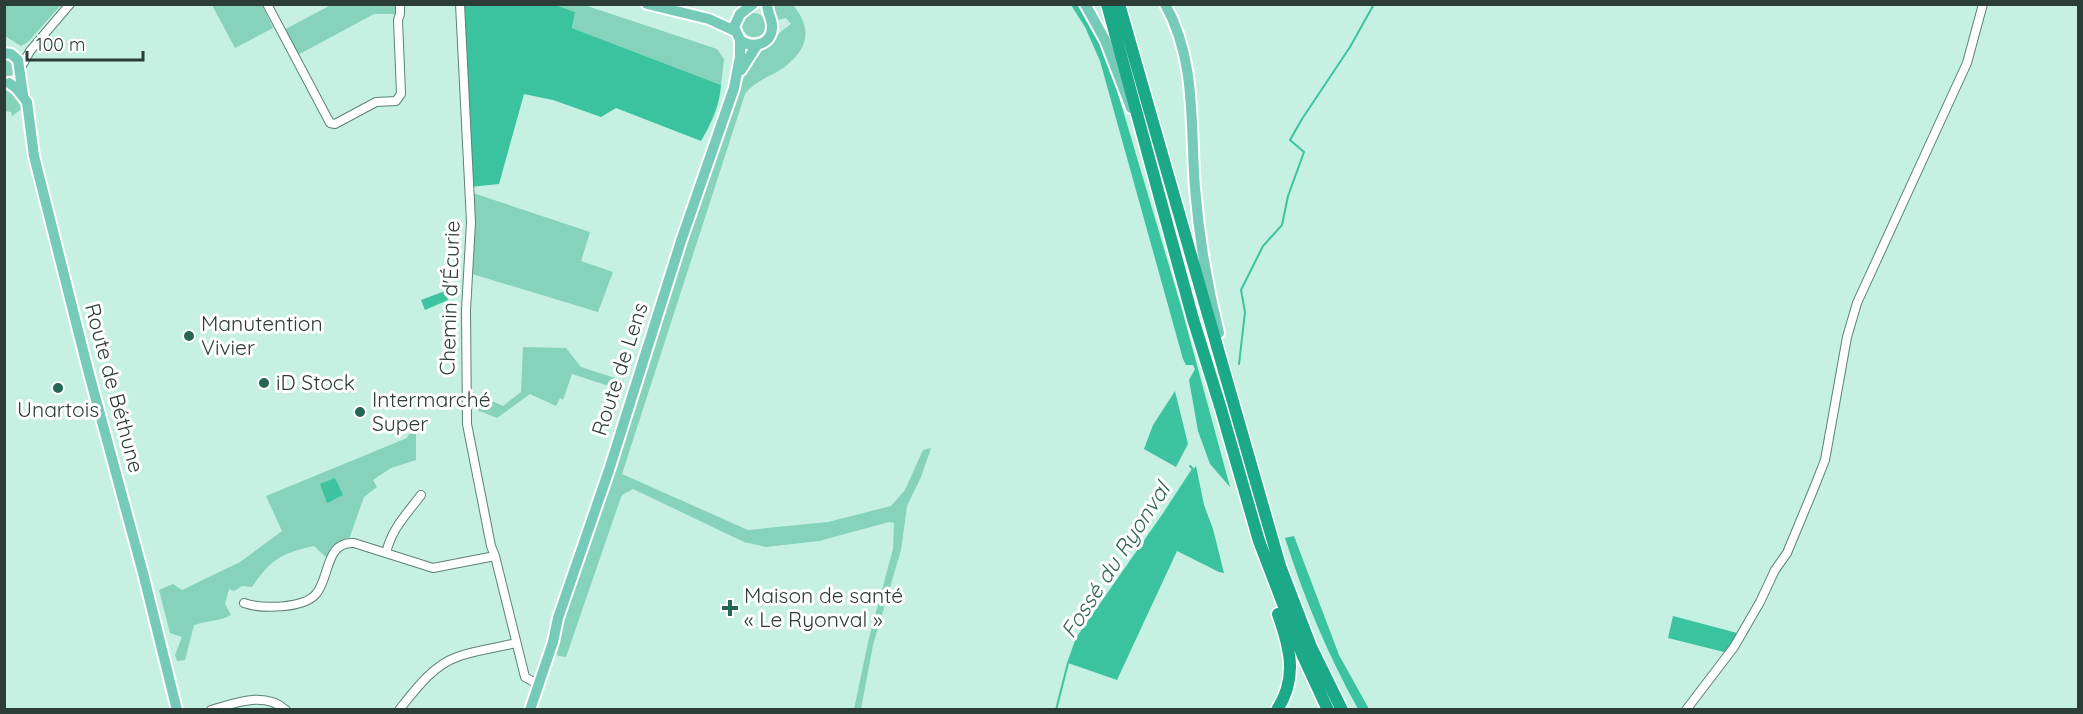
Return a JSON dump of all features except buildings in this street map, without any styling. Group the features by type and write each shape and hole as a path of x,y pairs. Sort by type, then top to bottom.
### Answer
{"highway":[{"path":"1107,4 1193,319 1259,541 1303,656 1328,710"},
{"path":"1119,4 1265,518 1293,605 1342,710"},
{"path":"1259,541 1262,565 1291,657 1290,683 1277,710"}],"main road":[{"path":"647,4 709,19 747,45 757,45"},
{"path":"1085,4 1105,40 1124,92 1142,131"},
{"path":"1165,4 1179,30 1185,53 1190,86 1200,244 1221,343 1224,374"},
{"path":"737,36 737,18 750,7 767,9 772,31 768,39 757,45 737,76"},
{"name":"Route de Lens","path":"530,710 536,684 553,642 558,618 609,470 681,241 737,76 740,57 737,36"},
{"name":"Route de Béthune","path":"9,52 18,60 23,95 30,112 34,156 177,710"},
{"path":"20,71 17,78 7,83 23,95"},
{"path":"524,710 536,684"}],"street":[{"path":"20,71 30,51 70,4"},
{"path":"267,4 330,123 335,124 376,102 396,100 401,94 398,20 400,4"},
{"name":"Chemin d'Écurie","path":"460,4 471,222 466,310 467,424 491,546 525,677 536,684"},
{"path":"1686,710 1734,647 1786,553 1825,460 1846,337 1857,303 1967,63 1983,4"},
{"path":"9,52 30,51"},
{"path":"386,553 389,539 421,495"},
{"path":"244,603 266,608 299,603 314,596 319,589 329,560 341,544 354,543 433,568 495,556"},
{"path":"399,710 419,685 456,657 516,643"},
{"path":"211,710 260,699 277,702 286,710"}],"shaded area":[{"path":"4,5 61,5 28,42 21,46 5,36"},
{"path":"212,5 262,5 273,28 235,48"},
{"path":"331,5 400,5 400,14 374,14 294,57 280,32"},
{"path":"460,5 555,5 575,12 572,28 721,85 717,107 701,141 616,108 601,117 553,100 524,94 499,184 470,187"},
{"path":"555,5 584,5 717,49 724,59 721,85 572,28 575,12"},
{"path":"771,5 793,5 803,21 804,43 795,58 787,65 754,85 745,94 622,474 748,530 828,522 891,506 905,490 923,450 931,448 921,477 907,506 901,550 873,645 861,709 854,709 869,638 893,549 894,523 889,522 819,541 766,547 744,542 633,489 622,495 620,500 566,657 554,653 560,624 738,91 754,55 769,46 779,33 791,24 786,18 778,20"},
{"path":"1071,5 1079,5 1097,34 1108,60 1181,306 1230,487 1210,464 1198,431 1189,380 1195,369 1193,365 1186,365 1183,359 1100,61 1085,27"},
{"path":"754,13 763,16 766,25 763,34 754,37 745,34 742,25 745,16"},
{"path":"5,58 11,60 15,68 12,75 5,78"},
{"path":"4,89 18,98 23,108 12,116 11,112 5,111"},
{"path":"470,192 590,232 581,261 613,272 598,312 469,273"},
{"path":"445,291 448,300 425,310 421,300"},
{"path":"523,347 566,348 581,367 624,381 621,390 572,374 563,400 560,398 556,406 530,394 497,418 472,408 470,391 503,406 521,392"},
{"path":"1175,391 1188,444 1176,467 1144,449 1153,425"},
{"path":"416,431 416,460 391,468 373,480 377,487 364,497 348,542 329,560 314,546 293,551 278,559 265,570 252,587 242,586 234,591 229,589 225,604 231,615 194,625 185,660 177,661 175,655 182,637 170,633 159,590 173,584 182,590 240,562 282,531 266,496 407,438"},
{"path":"1196,466 1204,505 1213,529 1224,573 1177,551 1117,680 1068,663 1077,638"},
{"path":"335,478 343,495 327,503 320,484"},
{"path":"1294,536 1339,655 1369,709 1358,709 1317,626 1285,538"},
{"path":"1673,616 1741,634 1728,653 1668,638"}],"waterway":[{"name":"Fossé du Ryonval","path":"1239,364 1245,312 1241,290 1263,246 1282,225 1288,196 1304,152 1290,140 1350,47 1374,4"},
{"name":"Fossé du Ryonval","path":"1056,710 1077,638 1163,515 1193,469 1190,466"}],"place":[{"name":"Manutention Vivier","path":"189,336"},
{"name":"iD Stock","path":"264,383"},
{"name":"Unartois","path":"58,388"},
{"name":"Intermarché Super","path":"360,412"},
{"name":"Maison de santé « Le Ryonval »","path":"730,608"}]}
